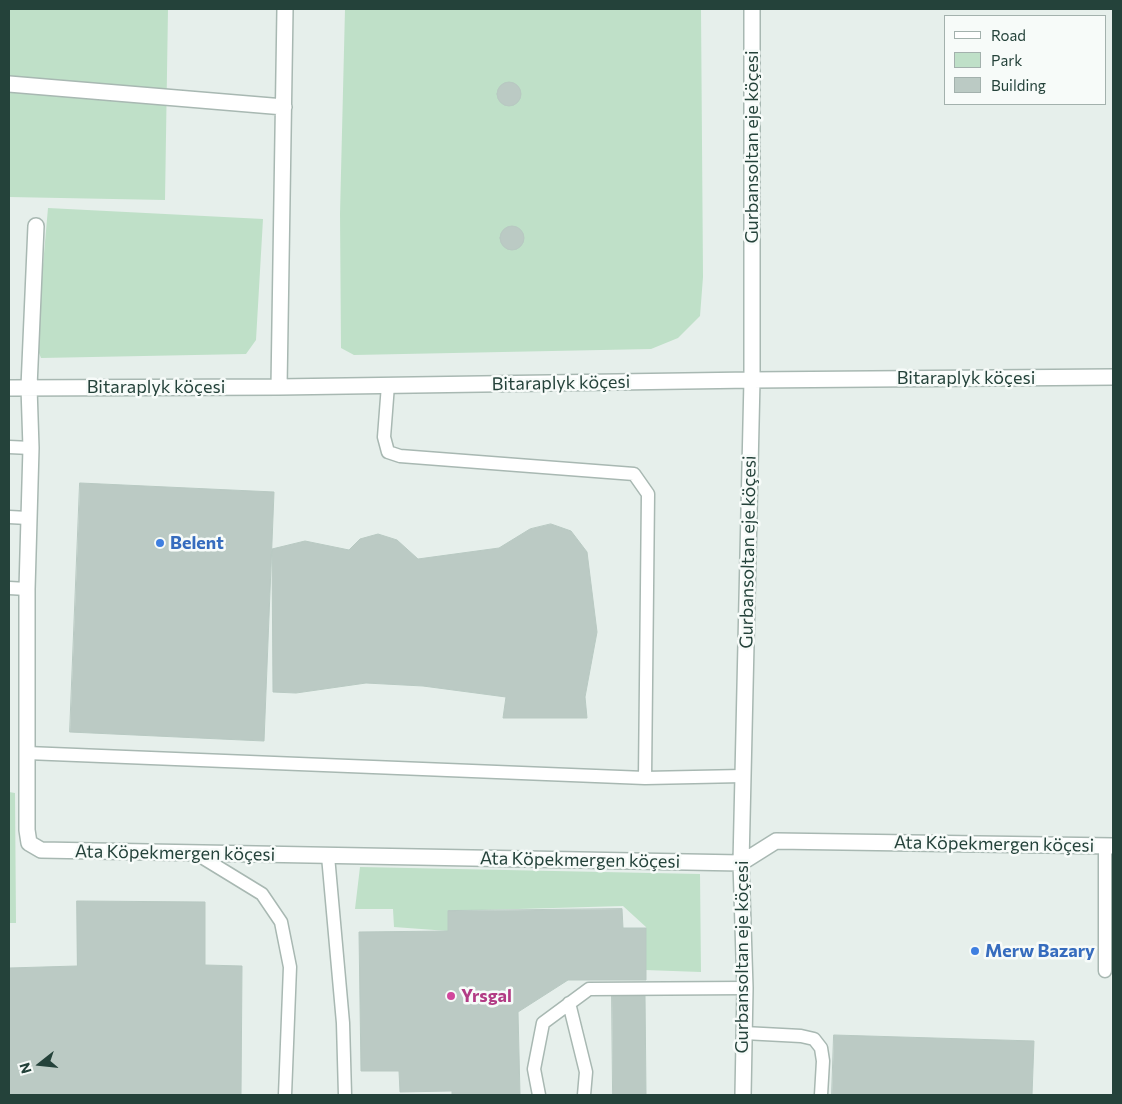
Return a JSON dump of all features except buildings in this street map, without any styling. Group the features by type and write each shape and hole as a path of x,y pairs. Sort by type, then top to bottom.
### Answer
{"street":[{"path":"279,387 285,9"},
{"name":"Gurbansoltan eje köçesi","path":"743,1095 745,988 741,863 752,380 752,9"},
{"path":"9,84 284,107"},
{"path":"27,753 27,589 31,448 29,387 36,226"},
{"name":"Bitaraplyk köçesi","path":"9,388 279,387 1113,377"},
{"name":"Ata Köpekmergen köçesi","path":"27,753 27,830 29,843 41,850 741,863 776,841 1109,846"}],"lane":[{"path":"388,385 384,437 388,452 400,456 634,474 648,494 645,778"},
{"path":"9,448 31,448"},
{"path":"9,517 28,518"},
{"path":"9,588 27,589"},
{"path":"27,753 645,778 743,776"},
{"path":"1105,971 1109,846"},
{"path":"195,853 262,894 281,922 290,967 285,1095"},
{"path":"328,856 343,1023 345,1095"},
{"path":"539,1095 534,1069 543,1022 589,988 745,988"},
{"path":"570,1002 586,1072 584,1095"},
{"path":"744,1033 801,1036 814,1039 821,1048 823,1061 821,1095"}],"green space":[{"path":"9,9 168,9 165,200 9,197"},
{"path":"345,9 701,9 703,277 700,316 678,338 651,349 354,355 341,348 340,214"},
{"path":"48,208 263,219 256,340 246,354 41,358 36,345"},
{"path":"9,792 15,793 16,923 9,923"},
{"path":"360,867 700,874 701,972 645,970 646,927 623,906 448,911 448,931 394,927 393,909 355,909"}],"place":[{"name":"Belent","path":"160,543"},
{"name":"Merw Bazary","path":"975,951"},
{"name":"Yrsgal","path":"451,996"}]}
